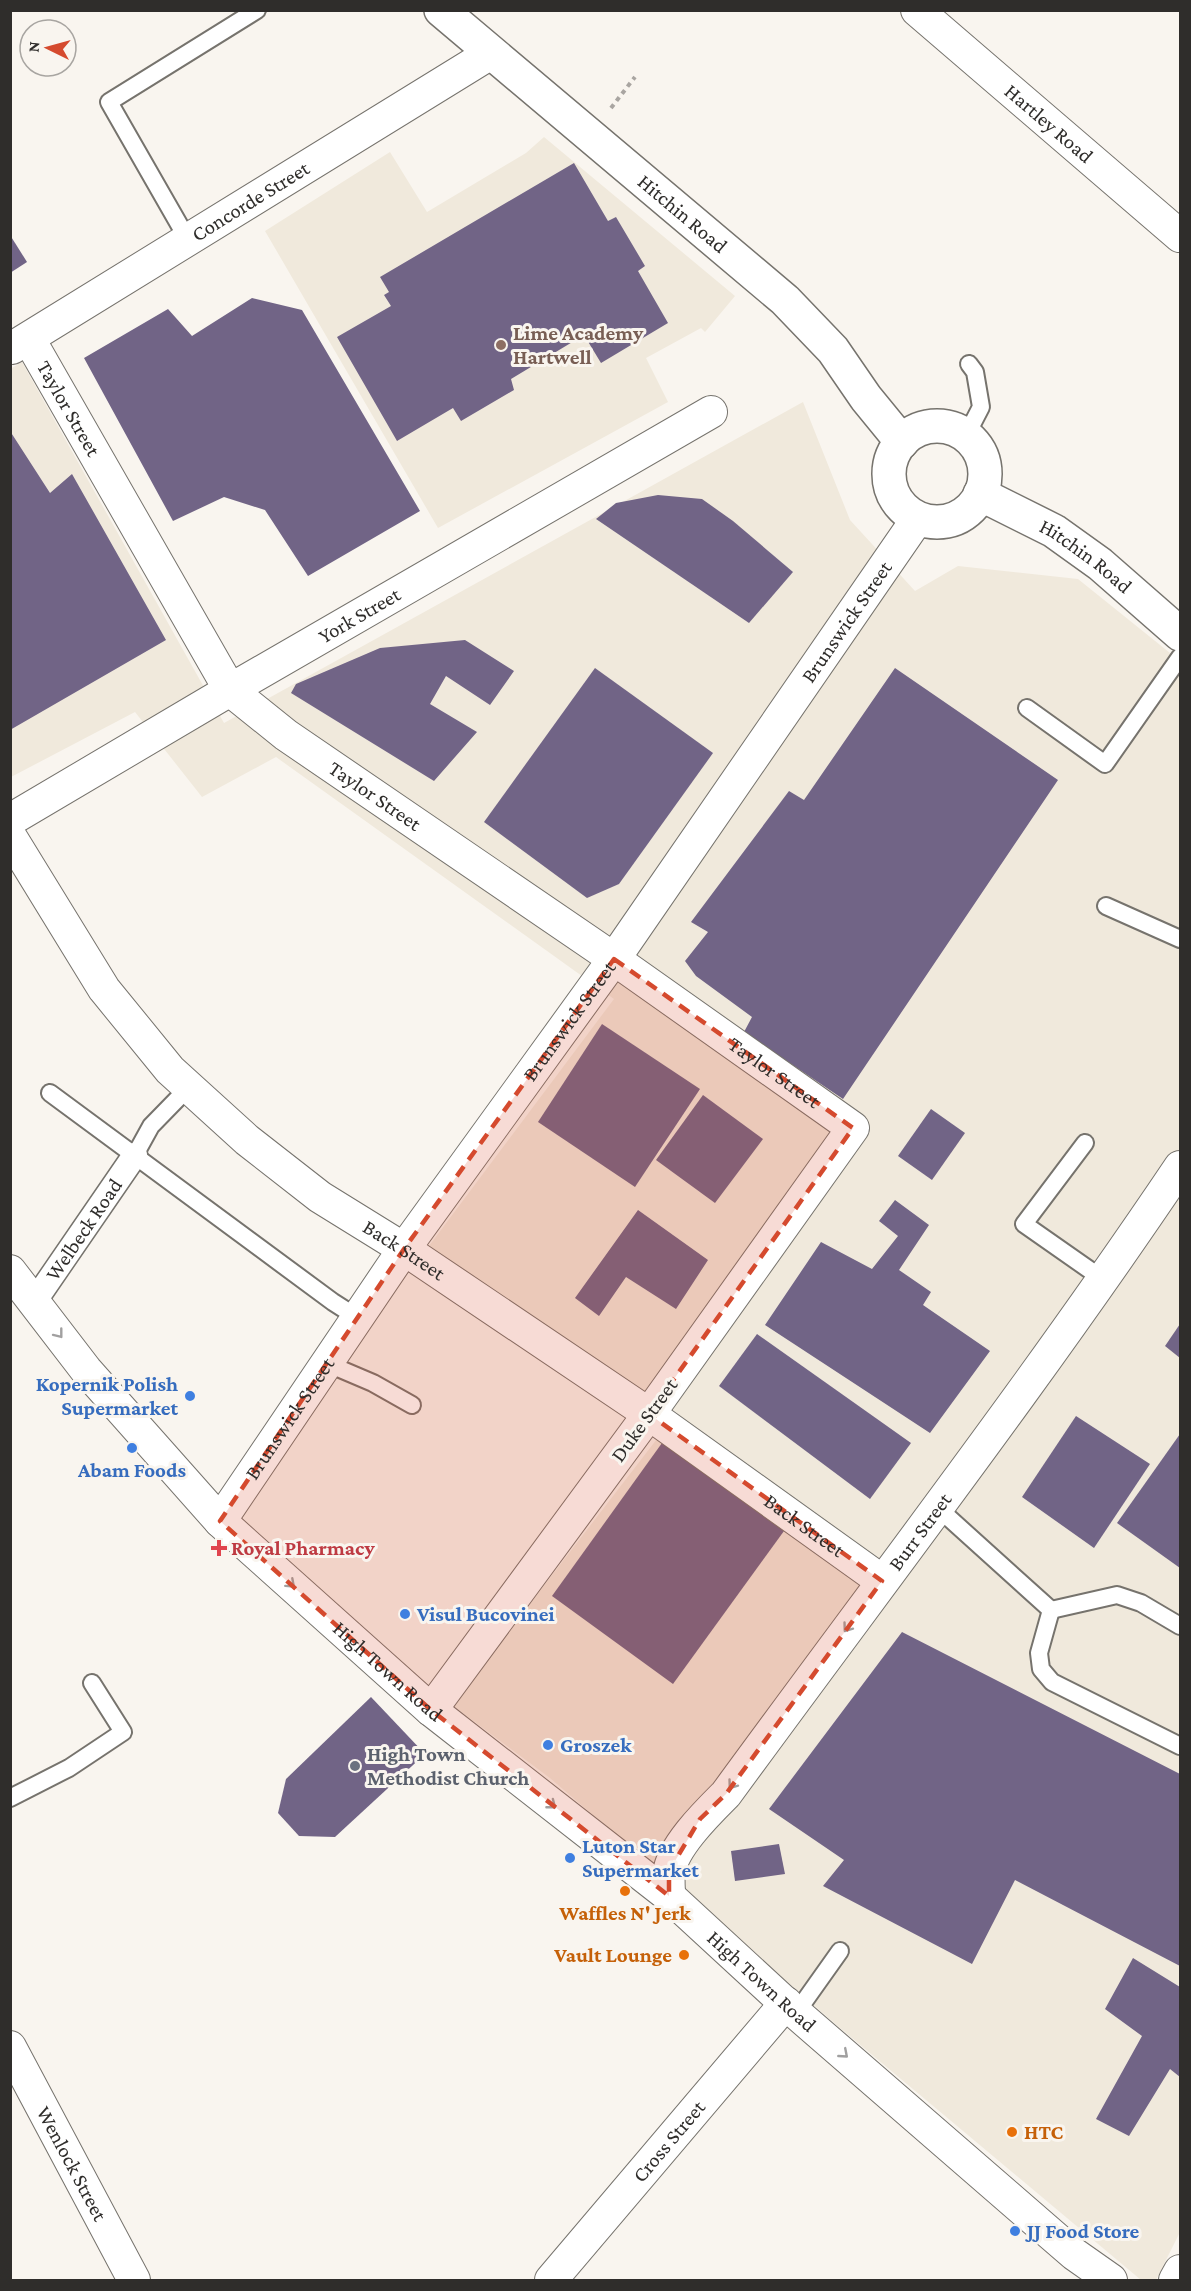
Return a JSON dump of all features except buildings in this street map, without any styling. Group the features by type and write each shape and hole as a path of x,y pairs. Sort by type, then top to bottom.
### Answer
{"street":[{"name":"Hitchin Road","path":"441,10 785,300 833,350 866,398 902,442"},
{"name":"Hartley Road","path":"918,10 1180,236"},
{"name":"Concorde Street","path":"20,344 491,53"},
{"name":"Taylor Street","path":"20,344 230,690 286,735 614,959 853,1128"},
{"name":"York Street","path":"10,820 711,412"},
{"path":"942,426 956,429 976,446 983,461 985,476 980,494 966,512 944,521 927,521 907,512 897,502 889,481 890,464 894,452 902,442 911,434 926,427 942,426"},
{"name":"Hitchin Road","path":"980,494 1063,538 1100,564 1180,634"},
{"name":"Brunswick Street","path":"220,1521 404,1249 614,959 918,518"},
{"name":"Back Street","path":"10,836 104,989 171,1070 247,1140 320,1197 404,1249 650,1414 882,1581"},
{"name":"Duke Street","path":"431,1710 650,1414 853,1128"},
{"name":"Welbeck Road","path":"34,1302 135,1155"},
{"name":"Burr Street","path":"669,1896 669,1871 673,1858 700,1819 726,1794 938,1508 1104,1280 1180,1167"},
{"name":"High Town Road","path":"10,1271 86,1370 220,1521 431,1710 669,1896 1071,2267 1111,2280"},
{"name":"Cross Street","path":"556,2279 791,2008"},
{"name":"Wenlock Street","path":"10,2047 134,2280"},
{"path":"1175,2280 1180,2271"}],"lane":[{"path":"188,240 109,102 257,10"},
{"path":"966,436 981,406 975,372 969,364"},
{"path":"1027,708 1105,764 1180,657"},
{"path":"1106,906 1180,939"},
{"path":"135,1155 151,1126 189,1087"},
{"path":"50,1093 358,1318"},
{"path":"1085,1143 1024,1224 1104,1280"},
{"path":"326,1363 373,1383 412,1406"},
{"path":"938,1508 1051,1610"},
{"path":"1051,1610 1117,1595 1141,1604 1180,1626"},
{"path":"1051,1610 1039,1653 1041,1668 1052,1683 1180,1746"},
{"path":"10,1798 69,1768 123,1732 92,1683"},
{"path":"791,2008 840,1951"}],"path":[{"path":"608,112 635,76"}],"highlighted area":[{"path":"614,959 853,1128 649,1414 882,1581 726,1794 700,1819 669,1871 669,1896 431,1710 220,1521 404,1249"}],"shaded area":[{"name":"Lime Academy Hartwell","path":"544,137 735,296 705,332 701,328 646,358 668,402 438,528 265,231 390,152 427,212 526,153"},
{"path":"22,362 224,723 803,402 850,520 915,591 958,566 1078,579 1180,661 1180,2232 1156,2280 1141,2280 840,2028 550,1778 452,1705 677,1413 623,1381 429,1246 614,999 276,757 202,797 135,712 11,777 10,369"}],"place":[{"name":"Lime Academy Hartwell","path":"501,345"},
{"name":"Kopernik Polish Supermarket","path":"190,1396"},
{"name":"Abam Foods","path":"132,1448"},
{"name":"Royal Pharmacy","path":"219,1548"},
{"name":"Visul Bucovinei","path":"405,1614"},
{"name":"Groszek","path":"548,1745"},
{"name":"High Town Methodist Church","path":"355,1766"},
{"name":"Luton Star Supermarket","path":"570,1858"},
{"name":"Waffles N' Jerk","path":"625,1891"},
{"name":"Vault Lounge","path":"684,1955"},
{"name":"HTC","path":"1012,2132"},
{"name":"JJ Food Store","path":"1015,2231"}]}
